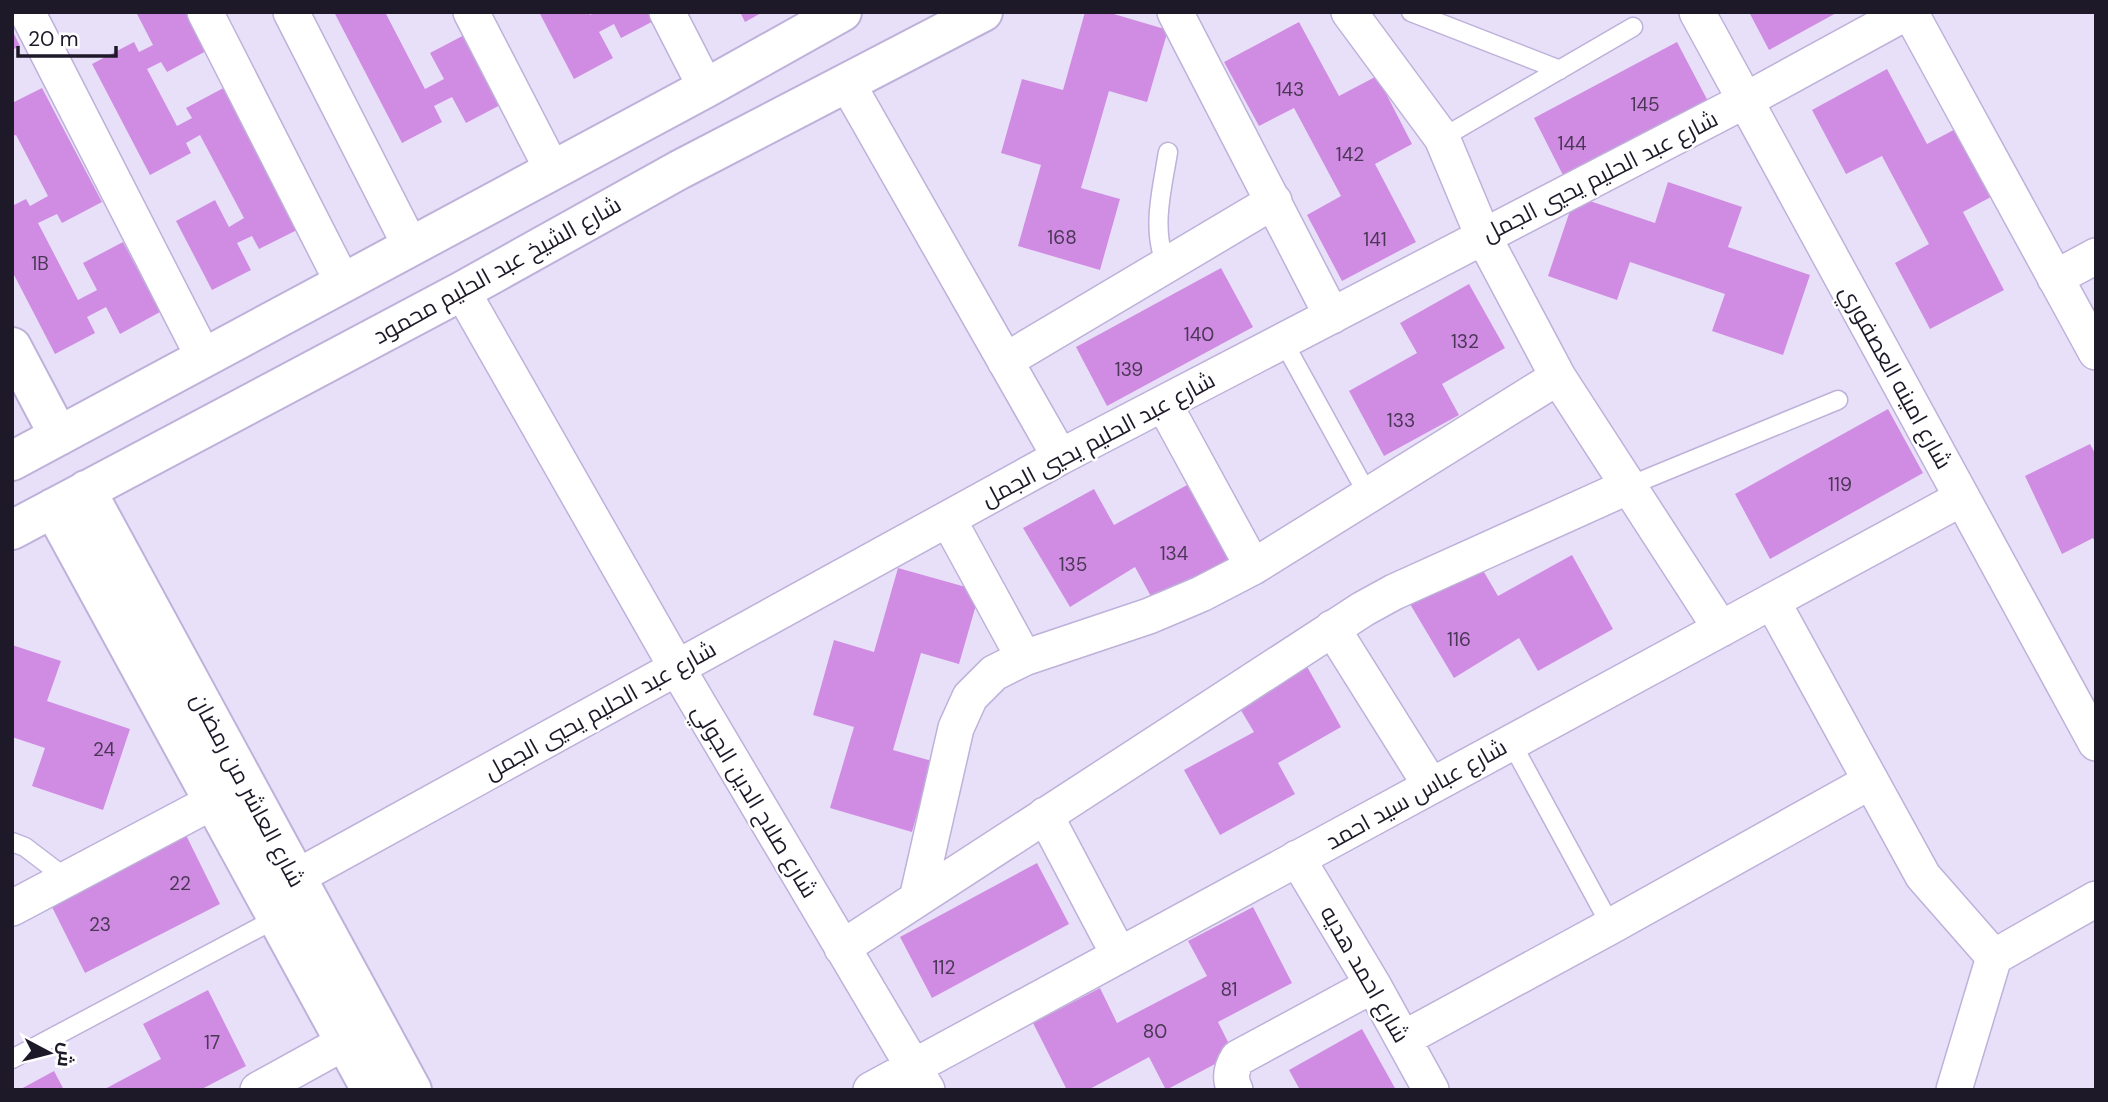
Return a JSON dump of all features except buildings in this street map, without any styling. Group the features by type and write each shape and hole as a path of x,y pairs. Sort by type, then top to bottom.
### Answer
{"street":[{"path":"27,12 204,358"},
{"path":"205,12 344,283"},
{"path":"291,12 411,247"},
{"path":"471,12 553,171"},
{"path":"667,12 706,88"},
{"path":"12,461 655,116 842,12"},
{"name":"شارع الشيخ عبد الحليم محمود","path":"12,530 462,291 679,170 983,12"},
{"path":"1175,12 1332,316"},
{"path":"1349,12 1442,138 1483,236 1558,377 1721,629"},
{"name":"شارع امينه العصفوري","path":"1697,12 1962,498 2087,706 2096,743"},
{"path":"1908,12 2096,352"},
{"name":"شارع عبد الحليم يحيي الجمل","path":"295,878 1060,457 1746,100 1908,12"},
{"path":"847,83 1060,457"},
{"path":"655,116 679,170"},
{"path":"1004,361 1274,201"},
{"path":"2055,278 2096,257"},
{"name":"شارع صلاح الدين الجولي","path":"462,291 677,667 919,1078"},
{"path":"12,347 59,436"},
{"path":"917,900 956,728 970,697 994,673 1024,657 1149,616 1253,567 1558,377"},
{"path":"1164,404 1253,567"},
{"path":"842,948 1332,628 1394,592 1629,486"},
{"name":"شارع عباس سيد احمد","path":"871,1090 919,1078 1119,955 1962,498"},
{"name":"شارع العاشر من رمضان","path":"69,499 214,801 371,1090"},
{"name":"شارع العاشر من رمضان","path":"69,499 295,878 412,1090"},
{"path":"948,519 1024,657"},
{"path":"1772,601 1923,876 1994,957"},
{"path":"1332,628 1431,786"},
{"path":"1403,1039 1871,781"},
{"path":"12,908 214,801"},
{"path":"1045,815 1119,955"},
{"name":"شارع احمد هديه","path":"1297,858 1373,985 1431,1090"},
{"path":"1954,1090 1994,957 2096,900"},
{"path":"1235,1090 1231,1075 1238,1058 1373,985"},
{"path":"258,1090 345,1042"}],"lane":[{"path":"1411,12 1560,69"},
{"path":"1442,138 1633,27"},
{"path":"1166,265 1157,235 1168,152"},
{"path":"1283,341 1368,495"},
{"path":"1629,486 1838,400"},
{"path":"1511,742 1611,926"},
{"path":"12,842 25,847 67,879"},
{"path":"12,1059 277,918"}]}
